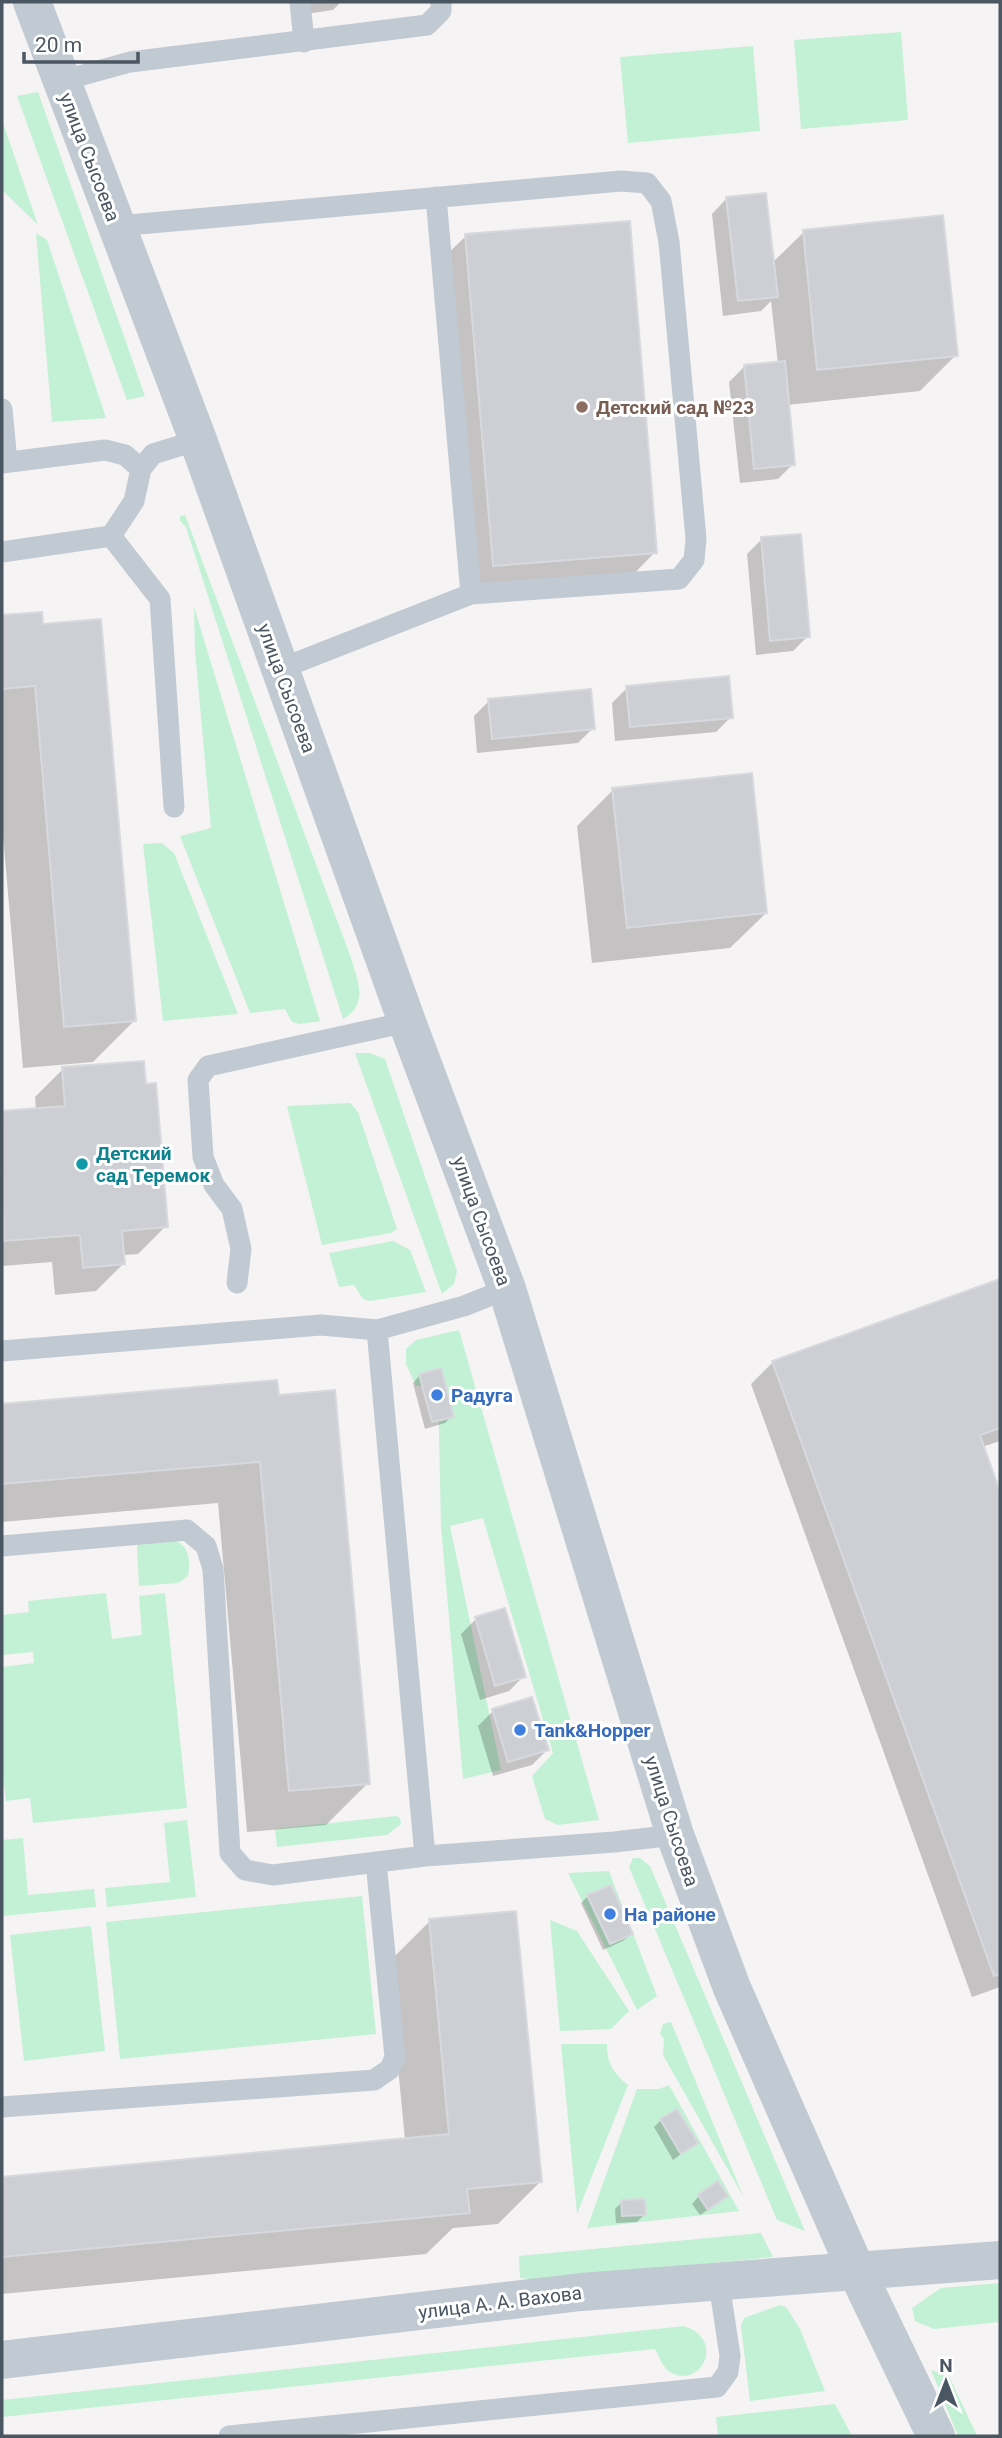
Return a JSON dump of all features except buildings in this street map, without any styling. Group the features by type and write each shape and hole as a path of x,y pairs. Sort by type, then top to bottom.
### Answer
{"street":[{"name":"улица Сысоева","path":"32,2 198,440 407,1023 507,1289 675,1835 732,1988 856,2270 936,2436"},
{"name":"улица А. А. Вахова","path":"2,2360 581,2292 1000,2260"}],"lane":[{"path":"300,2 304,42"},
{"path":"61,81 130,62 304,42 427,24 441,11 441,2"},
{"path":"117,226 621,181 648,183 661,201 669,242 696,539 694,560 679,579 471,594 280,669"},
{"path":"436,197 471,594"},
{"path":"2,409 5,463 105,450 124,455 141,469"},
{"path":"2,552 111,536 134,501 141,469 153,454 198,440"},
{"path":"111,536 160,598 174,807"},
{"path":"237,1283 241,1249 232,1209 214,1185 203,1157 198,1080 208,1066 407,1023"},
{"path":"2,1351 321,1325 377,1330 464,1306 507,1289"},
{"path":"377,1330 425,1856"},
{"path":"2,1546 187,1530 205,1546 214,1569 230,1853 245,1870 273,1875 425,1856 675,1835"},
{"path":"2,2107 374,2080 390,2070 395,2057 376,1862"},
{"path":"229,2436 717,2387 728,2372 730,2356 719,2283"}],"green space":[{"path":"901,32 908,120 801,129 794,40"},
{"path":"753,46 760,131 628,143 620,57"},
{"path":"38,92 145,396 127,400 17,96"},
{"path":"2,120 38,225 2,190"},
{"path":"36,233 47,240 106,418 52,422"},
{"path":"185,515 356,973 359,998 351,1013 343,1019 186,527 180,521 180,516"},
{"path":"194,607 321,1021 300,1024 292,1022 285,1009 250,1013 180,836 211,828 195,650"},
{"path":"162,843 174,853 238,1014 163,1021 143,844"},
{"path":"355,1053 370,1053 385,1059 457,1271 454,1284 442,1294"},
{"path":"350,1103 358,1112 397,1229 391,1233 322,1245 287,1106"},
{"path":"393,1241 410,1250 426,1292 370,1301 363,1299 354,1285 339,1287 329,1253"},
{"path":"459,1330 599,1820 558,1825 545,1819 532,1776 553,1753 483,1518 450,1526 501,1770 463,1779 441,1526 438,1386 416,1386 406,1364 406,1349 416,1340"},
{"path":"170,1538 181,1544 187,1552 188,1576 178,1583 139,1586 137,1546 144,1540"},
{"path":"106,1593 112,1639 142,1635 139,1596 165,1593 187,1808 33,1823 30,1798 6,1801 2,1767 2,1667 34,1663 33,1652 2,1655 2,1615 29,1612 28,1601"},
{"path":"396,1816 400,1818 401,1824 387,1835 277,1847 275,1829"},
{"path":"187,1820 196,1897 107,1907 105,1888 170,1882 164,1823"},
{"path":"23,1838 28,1895 94,1889 96,1907 2,1916 2,1840"},
{"path":"633,1858 640,1858 650,1866 805,2231 777,2220 629,1867"},
{"path":"609,1871 657,1996 637,2010 568,1873"},
{"path":"362,1896 376,2034 120,2059 106,1922"},
{"path":"550,1920 577,1931 629,2011 611,2029 560,2031"},
{"path":"91,1926 105,2051 24,2061 10,1935"},
{"path":"671,2022 744,2198 663,2055 664,2039 660,2034 663,2024"},
{"path":"561,2044 607,2044 612,2067 628,2085 577,2214"},
{"path":"669,2085 739,2211 587,2228 637,2089 659,2089"},
{"path":"761,2233 773,2257 538,2280 520,2278 519,2256"},
{"path":"1000,2283 1000,2322 934,2329 915,2321 912,2308 941,2288"},
{"path":"780,2305 786,2307 800,2329 825,2391 750,2401 741,2326 744,2318"},
{"path":"684,2326 697,2333 704,2342 706,2351 699,2369 681,2376 667,2370 655,2349 2,2417 2,2400"},
{"path":"931,2370 949,2376 977,2436 958,2436"},
{"path":"835,2404 852,2436 718,2436 716,2417"}],"place":[{"name":"Детский сад №23","path":"582,407"},
{"name":"Детский сад Теремок","path":"82,1164"},
{"name":"Радуга","path":"437,1395"},
{"name":"Tank&Hopper","path":"520,1730"},
{"name":"На районе","path":"610,1914"}]}
